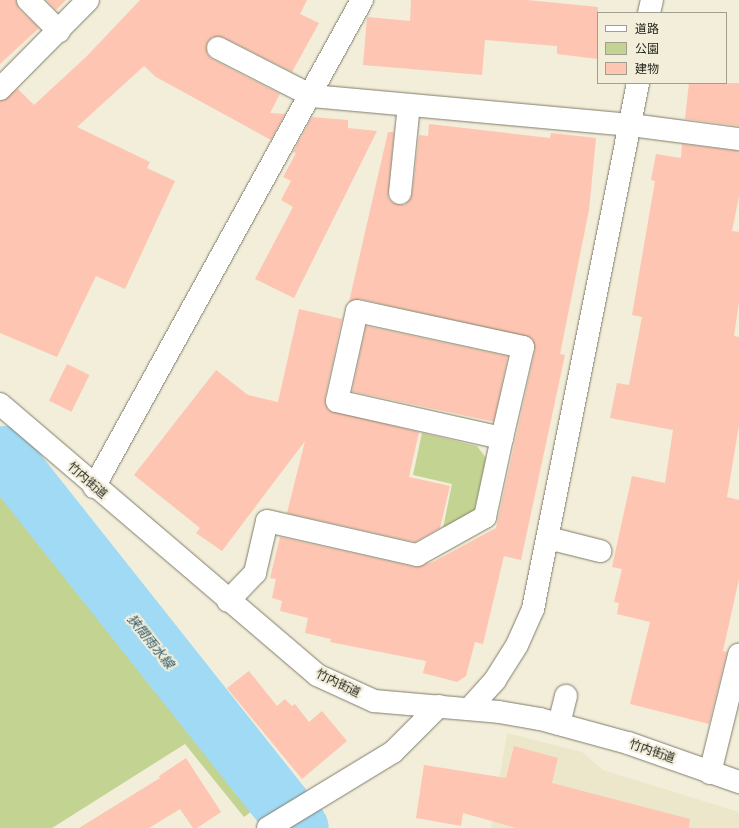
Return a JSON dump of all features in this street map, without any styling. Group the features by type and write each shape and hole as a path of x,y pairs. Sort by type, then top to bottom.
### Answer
{"street":[{"path":"28,0 59,31"},
{"path":"0,89 88,0"},
{"path":"94,487 312,96 362,0"},
{"path":"649,12 652,0"},
{"path":"218,48 312,96 631,125 739,139"},
{"path":"469,709 495,680 517,645 533,609 631,125 638,84"},
{"path":"400,193 409,105"},
{"path":"228,601 255,573 267,521 417,555 486,517 523,347 357,311 338,401 502,438"},
{"name":"竹内街道","path":"0,404 94,487 317,675 374,701 469,709 559,724 628,743 739,782"},
{"path":"548,538 600,551"},
{"path":"710,773 739,655"},
{"path":"559,724 566,696"},
{"path":"275,824 393,752 439,706"}],"shaded area":[{"path":"507,733 582,752 603,770 739,812 739,828 491,828"}],"green space":[{"path":"422,433 477,446 486,458 474,512 443,528 452,484 413,475"},
{"path":"0,482 198,730 260,805 244,817 185,744 52,828 0,828"}],"building":[{"path":"0,0 16,0 19,9 39,28 0,64"},
{"path":"46,0 66,0 56,10"},
{"path":"140,0 307,0 300,14 319,23 292,72 223,37 212,37 207,43 207,54 212,59 280,94 270,113 285,114 271,140 156,77 144,66 77,127 150,162 147,168 175,181 125,289 96,276 57,357 0,333 0,101 18,89 34,105 87,56"},
{"path":"411,0 527,0 598,7 597,59 557,54 557,46 485,40 482,75 363,65 367,17 410,21"},
{"path":"739,83 739,126 685,119 689,84"},
{"path":"312,117 348,120 348,128 377,131 294,298 255,279 293,207 281,200 291,181 283,177 296,153 293,152"},
{"path":"429,124 550,138 551,133 596,138 589,210 560,354 565,355 521,560 504,556 483,644 475,642 466,676 457,682 423,673 426,661 330,642 331,639 305,633 308,618 280,611 282,601 272,598 276,579 270,578 280,537 415,567 433,562 496,528 535,350 532,338 360,299 349,302 388,132 394,132 388,198 393,203 405,205 412,194 419,135 428,136"},
{"path":"682,144 739,151 739,196 732,231 739,232 739,302 734,336 739,337 739,425 727,497 739,500 739,579 723,651 727,652 709,724 630,704 650,622 617,614 619,603 614,602 622,569 612,567 632,476 665,483 673,430 610,418 617,383 629,385 642,317 632,315 655,181 651,180 656,154 681,158"},
{"path":"299,309 342,319 325,398 328,410 419,432 409,477 450,486 440,528 415,542 287,513 305,441 222,551 196,533 200,528 134,475 216,370 248,395 278,402"},
{"path":"366,326 508,356 494,422 352,392"},
{"path":"67,364 89,375 71,412 49,401"},
{"path":"249,671 277,706 285,699 292,706 295,704 309,722 322,711 347,741 302,779 227,688"},
{"path":"514,746 558,758 552,783 690,819 689,828 516,828 463,813 461,826 416,818 424,765 506,778"},
{"path":"186,758 221,812 197,828 193,828 180,809 149,828 79,828 160,778 159,776"}],"waterway":[{"name":"狭間雨水線","path":"4,455 300,828"}]}
